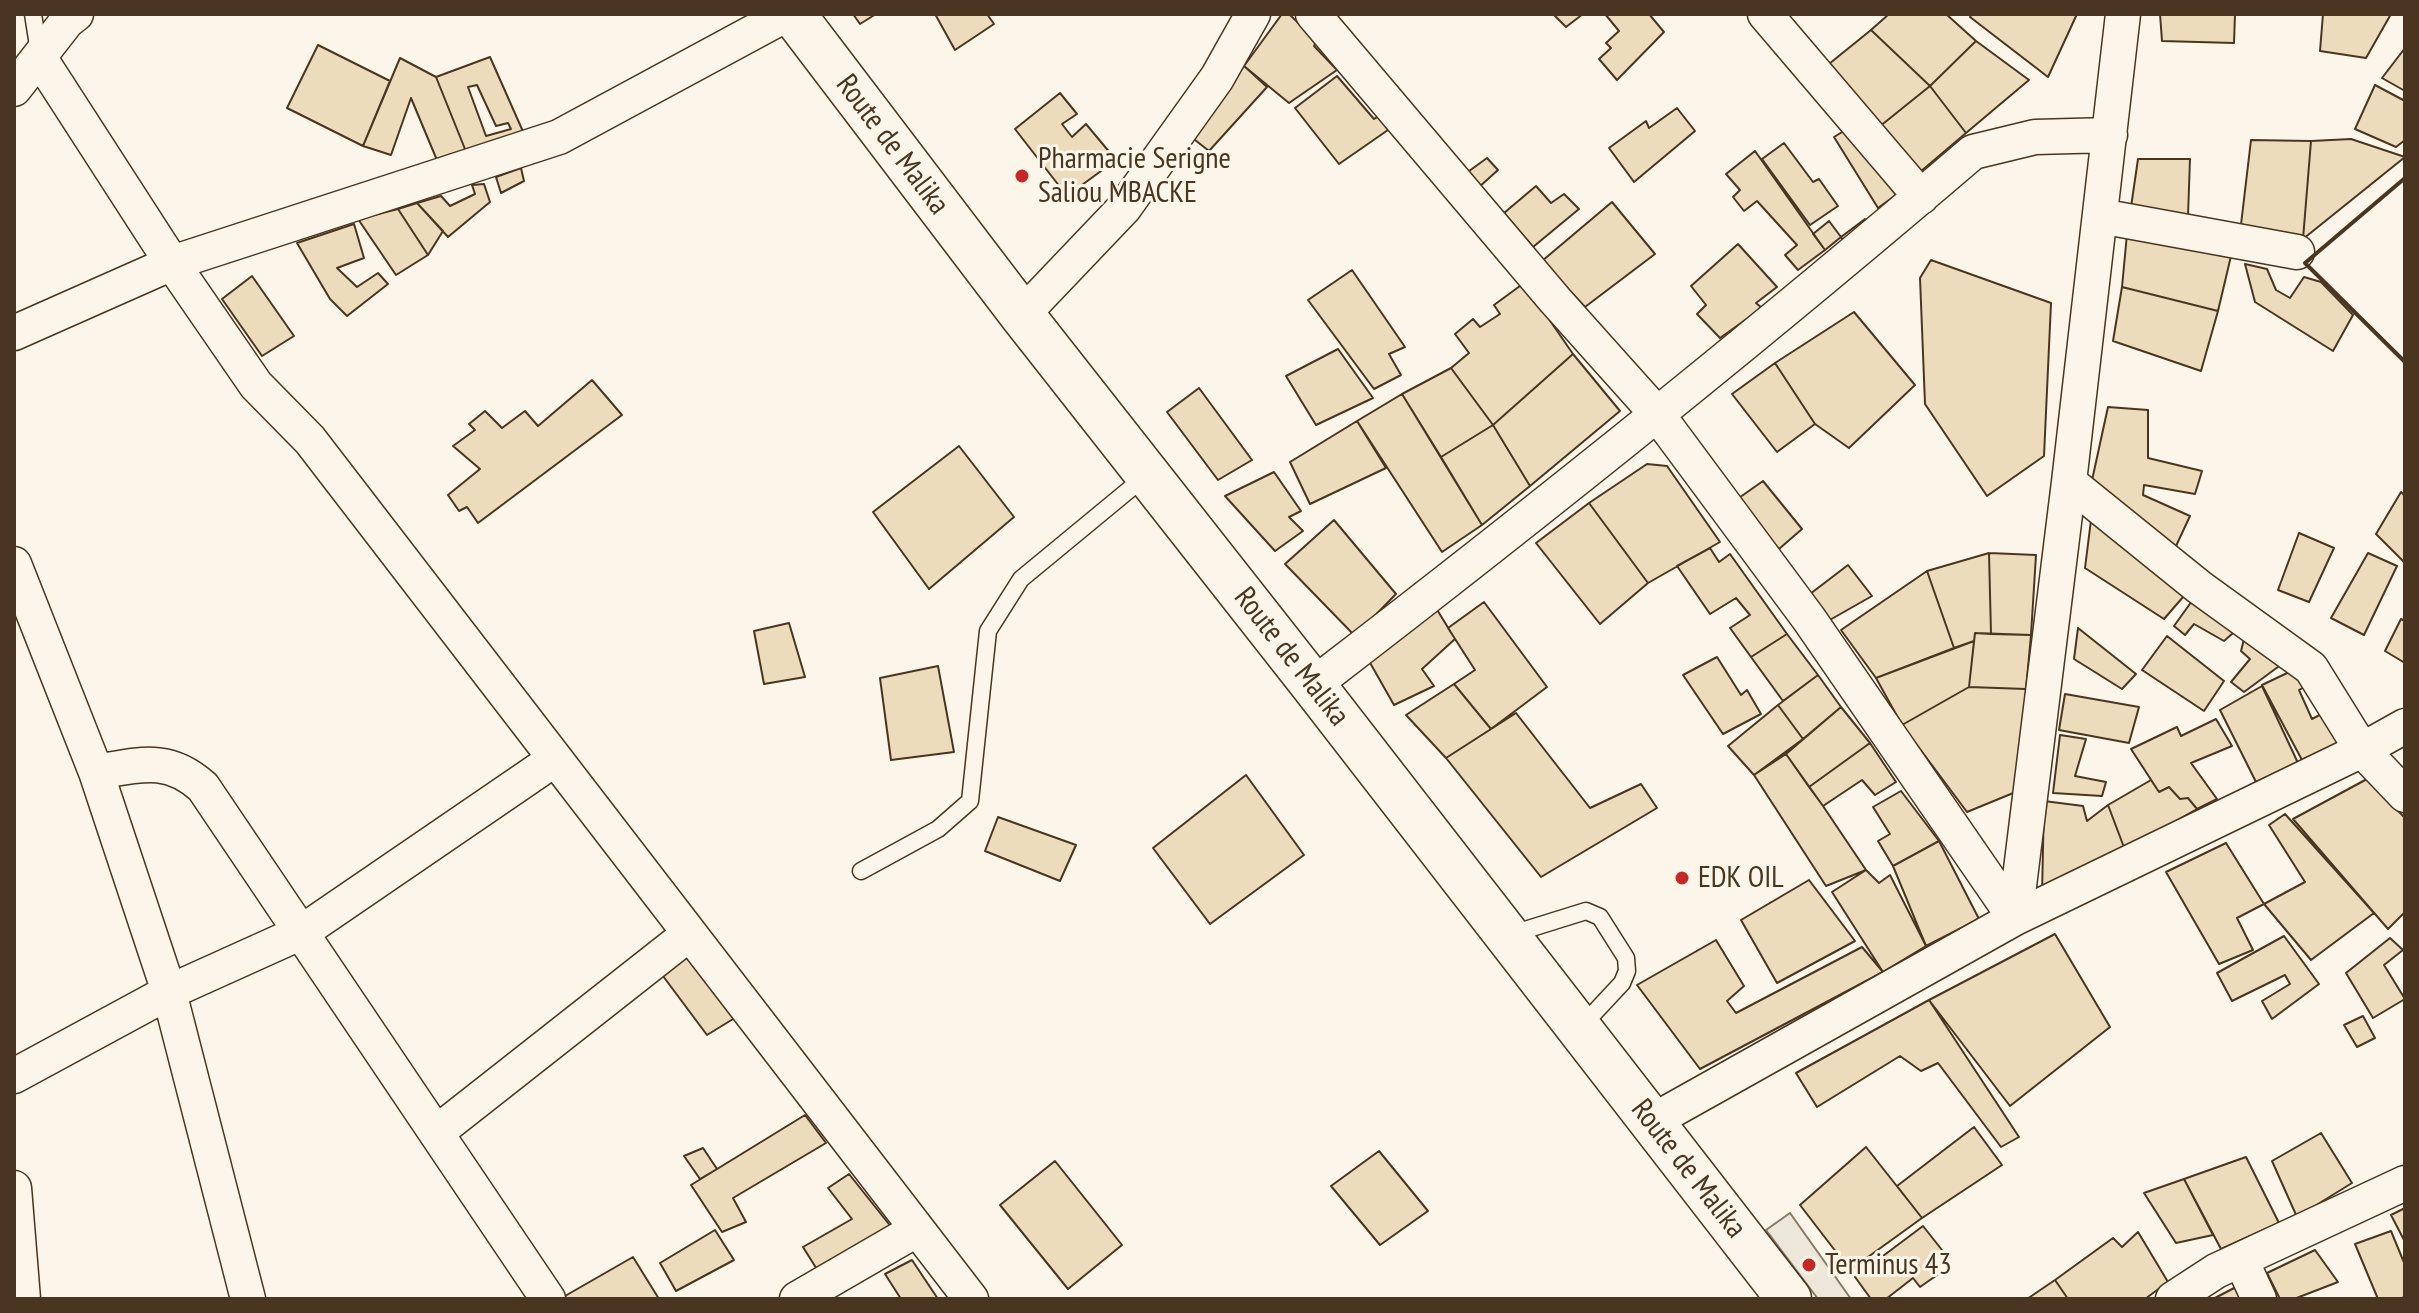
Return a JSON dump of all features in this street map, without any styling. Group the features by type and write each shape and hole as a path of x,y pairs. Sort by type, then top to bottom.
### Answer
{"main road":[{"name":"Route de Malika","path":"793,14 1022,315 1789,1299"}],"street":[{"path":"14,89 67,21 76,14"},
{"path":"14,333 172,263 559,137 787,14"},
{"path":"1022,315 1124,208 1217,78 1253,14"},
{"path":"1313,14 1545,289 1657,414 1809,619 2015,918"},
{"path":"1765,14 1921,197"},
{"path":"2015,918 2123,14"},
{"path":"39,57 172,263 256,385 310,440 971,1299"},
{"path":"1313,685 1657,414 1973,152 2035,137 2110,135"},
{"path":"2100,216 2297,252"},
{"path":"2069,482 2199,587 2311,668 2362,750 2405,795"},
{"path":"14,564 96,772 169,992 248,1299"},
{"path":"1651,1122 2015,918 2362,750 2405,726"},
{"path":"14,1076 169,992 302,932 555,759"},
{"path":"96,772 151,765 171,766 187,773 203,787 548,1299"},
{"path":"436,1133 689,934"},
{"path":"2173,1299 2216,1271 2405,1183"},
{"path":"14,1188 23,1299"},
{"path":"797,1299 916,1230"},
{"path":"2241,1260 2259,1299"}],"lane":[{"path":"33,14 39,57"},
{"path":"861,871 938,829 970,801 988,631 1021,579 1148,474"},
{"path":"1507,936 1586,911 1600,917 1626,958 1627,971 1622,983 1580,1029"}],"shaded area":[{"name":"Terminus 43","path":"1790,1213 1851,1299 1818,1299 1766,1230"}],"building":[{"path":"853,14 876,14 860,24"},
{"path":"935,14 987,14 994,24 955,50"},
{"path":"1282,14 1289,14 1317,41 1314,46 1337,70 1289,103 1244,66"},
{"path":"1553,14 1583,14 1566,27"},
{"path":"1605,14 1649,14 1664,32 1617,80 1599,59 1611,48 1606,43 1619,31"},
{"path":"1889,14 1946,14 1976,41 1930,86 1871,30"},
{"path":"1972,14 2077,14 2048,77 1970,17"},
{"path":"2160,14 2235,14 2234,43 2162,41"},
{"path":"2323,14 2391,14 2366,58 2320,51"},
{"path":"1871,30 1930,86 1879,127 1824,68"},
{"path":"1976,41 2029,80 1966,133 1930,86"},
{"path":"318,45 390,81 363,146 287,108"},
{"path":"2405,48 2405,91 2382,78"},
{"path":"490,57 525,136 467,154 436,77","holes":["477,85 496,126 508,123 511,129 486,136 468,87"]},
{"path":"400,58 436,77 467,154 439,165 411,98 391,155 363,146"},
{"path":"1244,66 1267,87 1209,151 1190,136"},
{"path":"1337,76 1374,119 1379,116 1388,130 1339,164 1295,108"},
{"path":"2375,85 2405,101 2405,140 2396,147 2355,129"},
{"path":"1930,86 1966,133 1913,178 1879,127"},
{"path":"1060,93 1077,114 1062,124 1072,137 1086,124 1116,160 1067,196 1015,129"},
{"path":"1677,108 1695,131 1634,182 1609,148 1646,121 1649,128"},
{"path":"1847,129 1896,195 1878,208 1834,137"},
{"path":"2351,139 2405,157 2303,239 2311,141"},
{"path":"2251,140 2311,141 2303,239 2240,233"},
{"path":"1784,143 1813,182 1819,179 1838,206 1810,225 1762,159"},
{"path":"1755,151 1825,250 1798,270 1785,255 1797,245 1757,201 1744,211 1733,197 1740,190 1726,174"},
{"path":"1487,158 1498,170 1478,188 1465,174"},
{"path":"2138,159 2190,159 2188,216 2130,214"},
{"path":"521,168 524,181 501,193 496,177"},
{"path":"484,184 490,202 448,237 417,203 441,196 450,206 475,194 472,185"},
{"path":"1536,186 1551,203 1564,194 1579,209 1533,247 1504,213"},
{"path":"1612,202 1655,254 1585,307 1542,261"},
{"path":"417,203 443,231 428,255 398,209"},
{"path":"398,209 428,255 396,275 358,219"},
{"path":"1865,219 1872,230 1848,249 1841,237"},
{"path":"1829,221 1841,237 1825,250 1813,234"},
{"path":"354,224 364,258 337,268 357,287 378,273 388,284 347,316 330,299 297,243"},
{"path":"2127,234 2231,256 2218,311 2122,287"},
{"path":"1738,244 1777,287 1756,303 1762,308 1720,338 1697,314 1706,305 1691,286"},
{"path":"1931,260 2051,303 2044,456 1987,496 1925,404 1920,278"},
{"path":"2245,264 2267,269 2276,290 2290,298 2304,277 2321,282 2353,315 2333,351 2255,302"},
{"path":"1352,270 1405,347 1389,354 1401,375 1374,389 1308,300"},
{"path":"252,276 294,336 262,356 222,299"},
{"path":"1524,283 1573,354 1493,425 1451,368 1469,353 1455,334 1473,319 1480,327 1500,314 1494,305"},
{"path":"2122,287 2218,311 2201,371 2113,341"},
{"path":"1854,312 1915,385 1849,448 1815,424 1775,363"},
{"path":"1338,349 1373,398 1316,425 1286,376"},
{"path":"1573,354 1620,411 1530,486 1493,425"},
{"path":"1775,363 1815,424 1777,452 1732,394"},
{"path":"1451,368 1493,425 1441,457 1402,394"},
{"path":"592,380 622,415 478,523 467,507 459,511 448,495 480,469 453,446 475,430 469,424 485,411 502,428 525,411 538,426"},
{"path":"1199,388 1252,460 1218,480 1167,412"},
{"path":"1402,394 1482,525 1442,552 1357,421"},
{"path":"2108,407 2148,410 2148,458 2202,471 2195,494 2144,485 2143,495 2190,516 2176,546 2089,494"},
{"path":"1357,421 1386,468 1310,504 1290,462"},
{"path":"1493,425 1530,486 1482,525 1441,457"},
{"path":"959,446 1014,517 929,589 873,512"},
{"path":"1647,464 1667,466 1720,542 1648,583 1589,503"},
{"path":"1274,472 1301,511 1289,517 1303,531 1275,551 1225,496"},
{"path":"1763,481 1802,529 1779,549 1736,500"},
{"path":"2401,492 2405,496 2405,563 2376,534"},
{"path":"1589,503 1648,583 1600,624 1536,543"},
{"path":"2092,512 2190,589 2164,619 2085,568"},
{"path":"1334,520 1396,594 1355,636 1285,564"},
{"path":"2299,533 2334,548 2309,602 2278,590"},
{"path":"1710,548 1719,562 1730,554 1787,634 1751,657 1730,628 1750,615 1736,598 1710,614 1677,566"},
{"path":"1989,553 1991,634 1975,633 1974,641 1954,648 1927,571"},
{"path":"1989,553 2036,555 2031,635 1991,634"},
{"path":"2368,553 2397,566 2364,635 2331,618"},
{"path":"1848,565 1872,596 1828,621 1810,594"},
{"path":"1927,571 1954,648 1876,678 1841,630"},
{"path":"2197,594 2241,626 2224,641 2194,624 2185,635 2174,626"},
{"path":"1484,602 1547,687 1491,729 1454,684 1475,670 1448,628"},
{"path":"1436,608 1455,639 1422,669 1434,686 1394,705 1369,661"},
{"path":"2401,619 2405,621 2405,663 2385,651"},
{"path":"789,623 805,677 764,684 754,631"},
{"path":"2078,628 2136,674 2122,689 2074,659"},
{"path":"1975,633 2031,635 2026,689 1969,687"},
{"path":"1787,634 1818,675 1783,701 1751,657"},
{"path":"2245,635 2286,661 2244,692 2231,682 2250,659 2241,651"},
{"path":"2167,636 2224,681 2204,711 2142,670"},
{"path":"1974,641 1969,687 1902,725 1876,678"},
{"path":"1717,657 1741,695 1747,690 1761,714 1723,734 1683,675"},
{"path":"2304,665 2313,682 2299,690 2312,719 2329,710 2345,740 2302,760 2262,685"},
{"path":"938,666 954,752 891,760 880,678"},
{"path":"1818,675 1841,707 1803,739 1778,705"},
{"path":"1454,684 1491,729 1446,758 1406,715"},
{"path":"2262,686 2298,763 2256,782 2220,710"},
{"path":"1969,687 2026,689 2023,789 1967,812 1902,725"},
{"path":"2065,694 2139,707 2129,743 2059,730"},
{"path":"1778,705 1803,739 1754,775 1728,746"},
{"path":"1841,707 1870,743 1809,787 1786,754"},
{"path":"1516,713 1590,808 1641,784 1657,808 1541,877 1446,758"},
{"path":"2216,719 2232,746 2191,763 2217,799 2197,809 2188,798 2180,799 2169,787 2159,792 2131,749 2177,727 2181,736"},
{"path":"2060,735 2086,739 2075,776 2106,782 2102,796 2053,793"},
{"path":"1870,743 1896,782 1875,795 1862,780 1823,806 1809,787"},
{"path":"1786,754 1866,870 1826,886 1754,775"},
{"path":"1246,775 1304,855 1210,924 1153,848"},
{"path":"2367,779 2405,818 2405,912 2388,929 2293,819"},
{"path":"2151,780 2159,792 2169,787 2180,799 2188,798 2197,809 2125,850 2108,805"},
{"path":"1901,791 1939,841 1893,866 1878,841 1890,834 1873,807"},
{"path":"2044,801 2083,806 2087,821 2108,805 2125,850 2042,895"},
{"path":"2285,814 2374,913 2311,960 2264,904 2305,882 2269,825"},
{"path":"998,817 1076,845 1060,881 985,851"},
{"path":"1939,841 1979,919 1926,946 1893,866"},
{"path":"2226,843 2264,904 2237,918 2253,950 2219,964 2166,872"},
{"path":"1866,870 1879,883 1890,875 1926,946 1883,972 1832,892"},
{"path":"1809,880 1855,941 1777,983 1741,920"},
{"path":"2055,934 2110,1027 2010,1106 1929,1000"},
{"path":"2284,936 2319,984 2272,1019 2262,1001 2290,984 2285,975 2232,1001 2217,973"},
{"path":"2390,938 2403,950 2384,965 2405,999 2373,1018 2346,973"},
{"path":"1716,940 1744,986 1727,1001 1736,1013 1862,947 1883,972 1700,1069 1637,985"},
{"path":"685,950 738,1016 707,1035 660,972"},
{"path":"1929,1000 2019,1137 2001,1147 1938,1063 1921,1071 1900,1056 1817,1107 1796,1073"},
{"path":"2363,1016 2375,1038 2357,1047 2344,1025"},
{"path":"805,1115 826,1143 733,1198 746,1222 722,1232 691,1185"},
{"path":"1974,1127 2002,1165 1922,1218 1897,1186"},
{"path":"2321,1133 2352,1183 2297,1217 2272,1161"},
{"path":"1866,1147 1922,1218 1850,1270 1800,1205"},
{"path":"703,1148 717,1169 700,1179 684,1156"},
{"path":"1379,1151 1428,1211 1380,1245 1331,1186"},
{"path":"2246,1157 2279,1223 2221,1249 2184,1179"},
{"path":"1055,1161 1122,1245 1068,1289 1000,1205"},
{"path":"849,1174 892,1228 818,1271 803,1247 852,1219 828,1188"},
{"path":"2184,1179 2213,1235 2176,1243 2144,1193"},
{"path":"2405,1208 2405,1242 2391,1215"},
{"path":"1923,1226 1942,1250 1931,1262 1940,1273 1920,1287 1913,1278 1886,1299 1871,1299 1855,1277"},
{"path":"715,1230 734,1260 676,1291 660,1263"},
{"path":"2391,1231 2405,1265 2405,1297 2378,1299 2355,1244"},
{"path":"2138,1232 2168,1282 2145,1299 2068,1299 2055,1280 2113,1238 2122,1247"},
{"path":"2315,1250 2338,1282 2294,1299 2280,1299 2267,1273"},
{"path":"633,1257 659,1299 567,1299 565,1296"},
{"path":"912,1260 938,1299 901,1299 885,1274"},
{"path":"2055,1280 2068,1299 2027,1299"},
{"path":"2238,1286 2244,1299 2213,1299"}],"wall":[{"path":"2405,178 2305,263 2405,362"}],"place":[{"name":"Pharmacie Serigne Saliou MBACKE","path":"1022,176"},
{"name":"EDK OIL","path":"1682,878"},
{"name":"Terminus 43","path":"1809,1265"}]}
